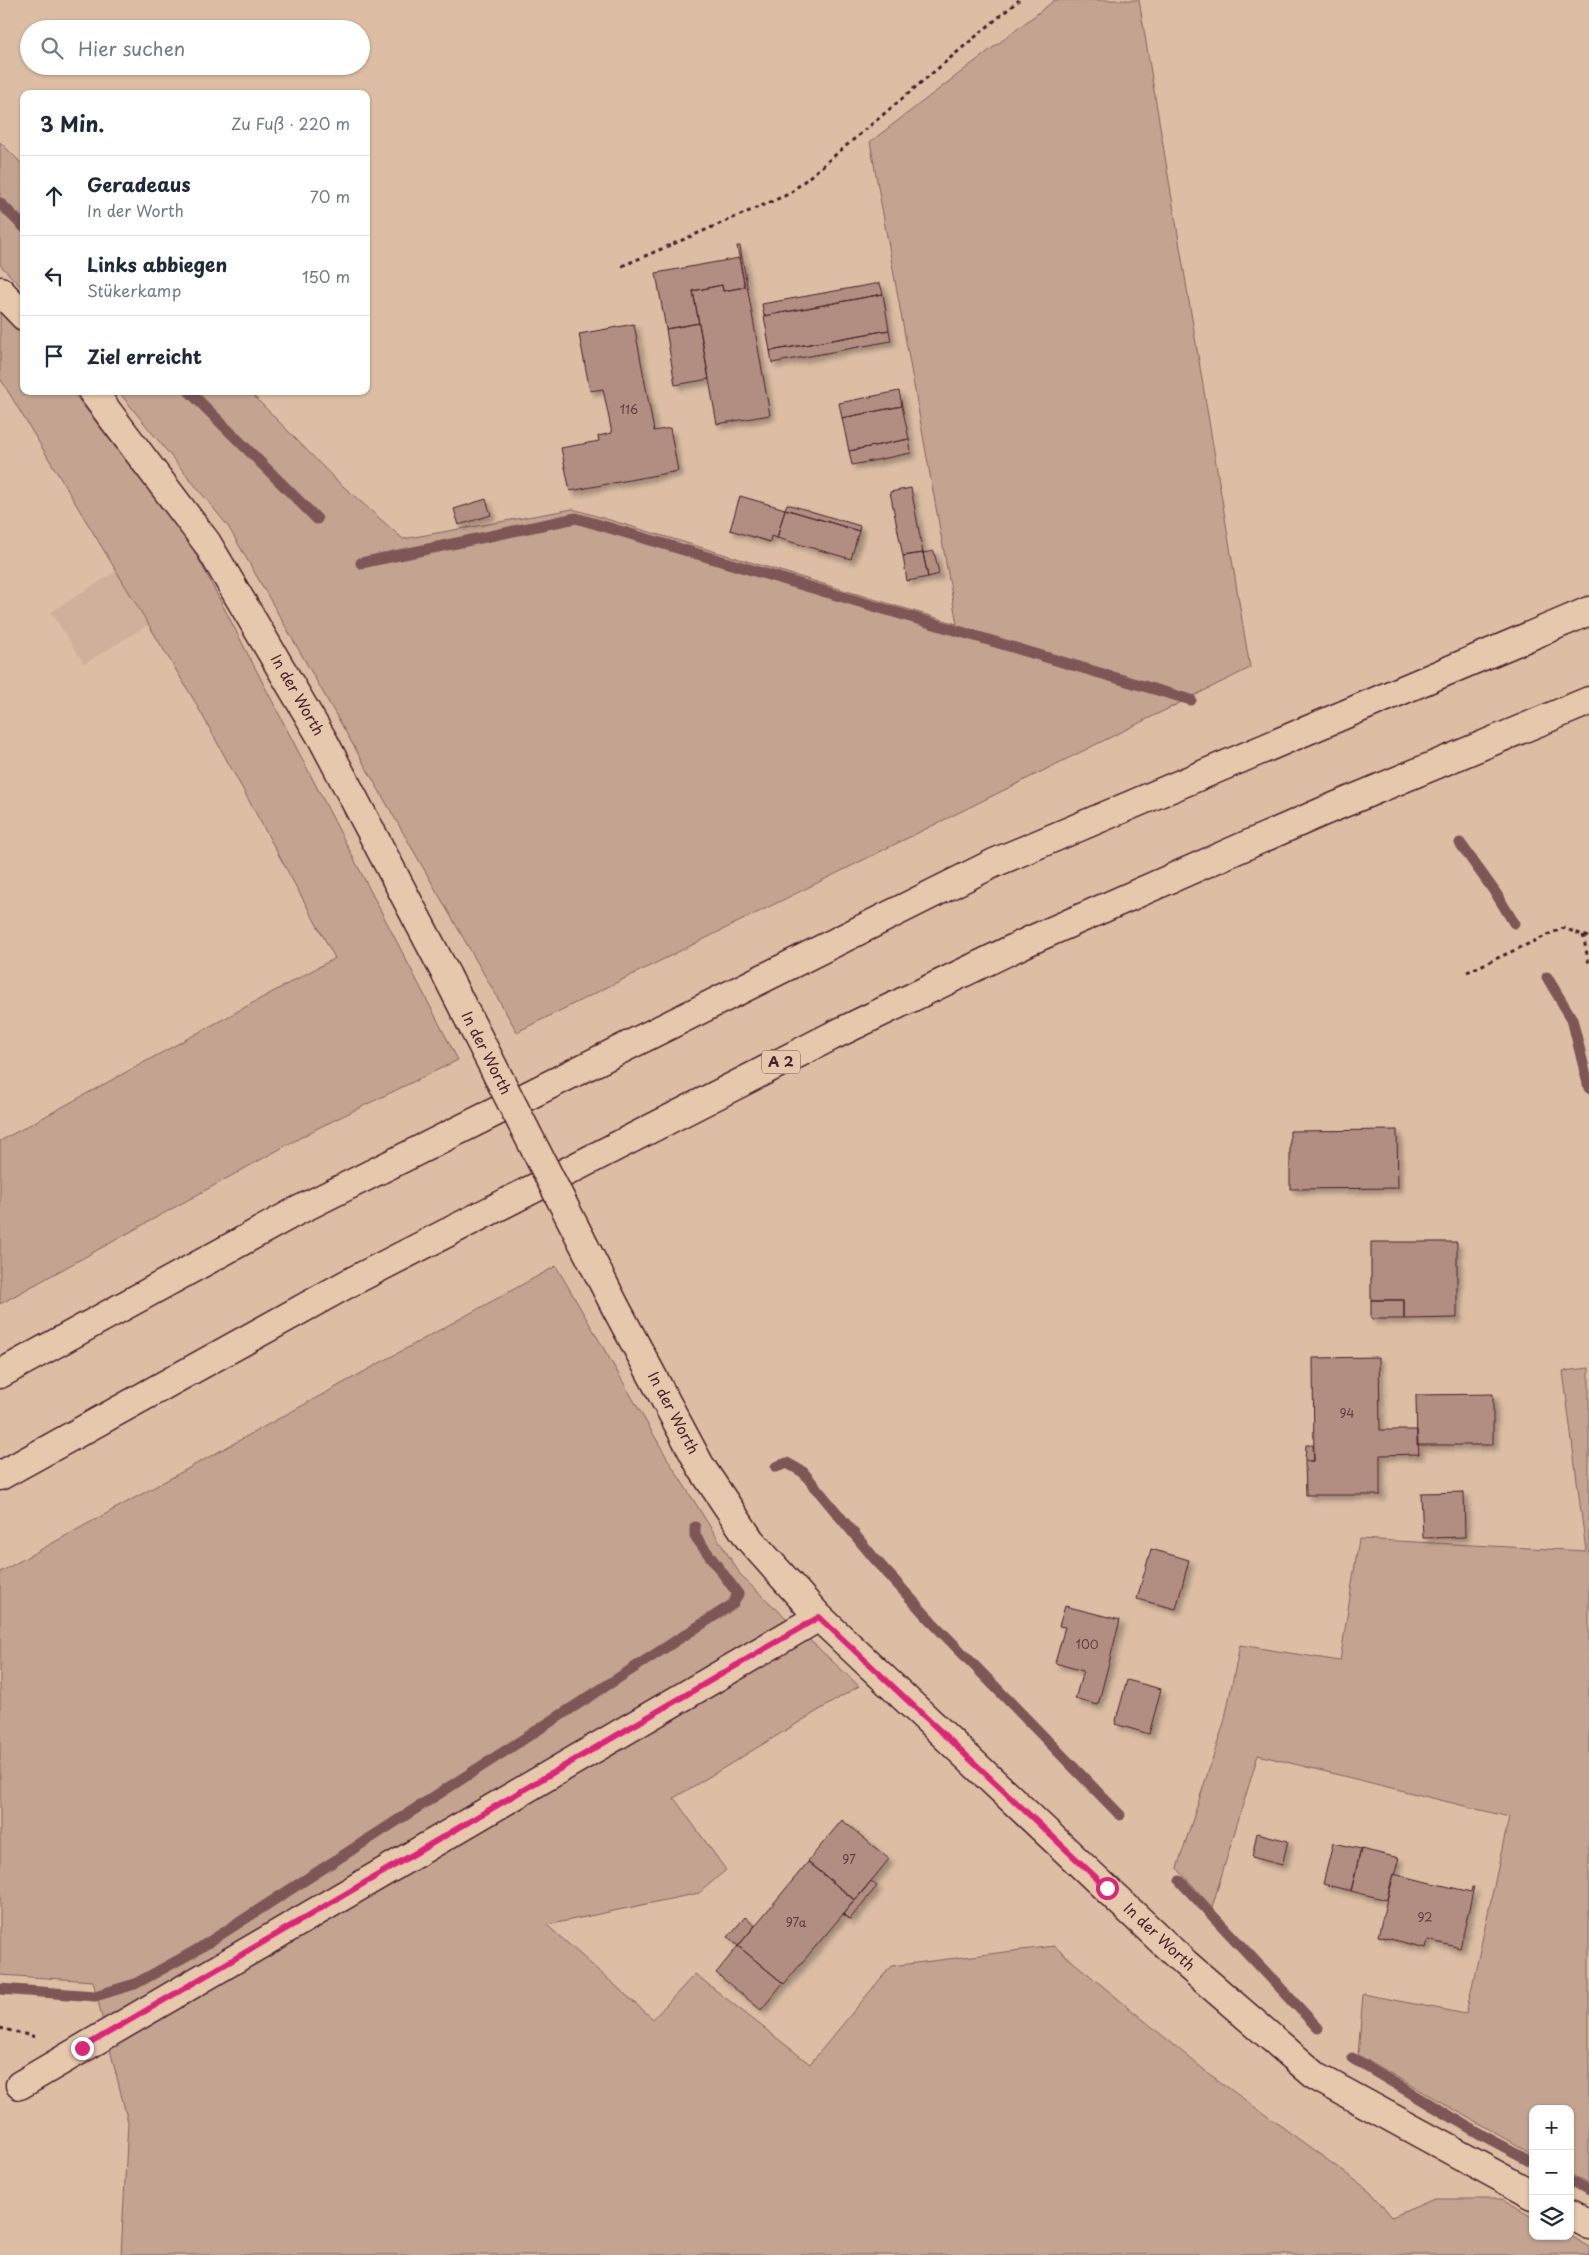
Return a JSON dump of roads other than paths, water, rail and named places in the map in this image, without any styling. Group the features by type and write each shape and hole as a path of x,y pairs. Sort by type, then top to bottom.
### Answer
{"main road":[{"path":"0,291 20,312"},
{"name":"In der Worth","path":"95,395 207,543 323,740 447,976 616,1308 701,1467 750,1540 819,1617 1185,1963 1317,2078 1529,2193"},
{"path":"0,1374 295,1212 994,863 1589,611"},
{"name":"A 2","path":"0,1476 347,1284 832,1036 1038,937 1322,812 1589,701"},
{"path":"20,2085 819,1617"},
{"path":"1574,2217 1589,2225"}],"waterway":[{"path":"0,203 20,223"},
{"path":"193,395 317,519"},
{"path":"361,563 576,518 1191,700"},
{"path":"1460,843 1497,895 1514,923"},
{"path":"1547,977 1572,1019 1589,1088"},
{"path":"776,1467 787,1463 803,1472 874,1558 931,1621 1120,1815"},
{"path":"0,1989 95,1996 135,1984 195,1951 733,1604 738,1594 695,1536 695,1527"},
{"path":"1180,1881 1318,2028"},
{"path":"1352,2058 1482,2135 1529,2160"},
{"path":"1574,2183 1589,2191"}]}
